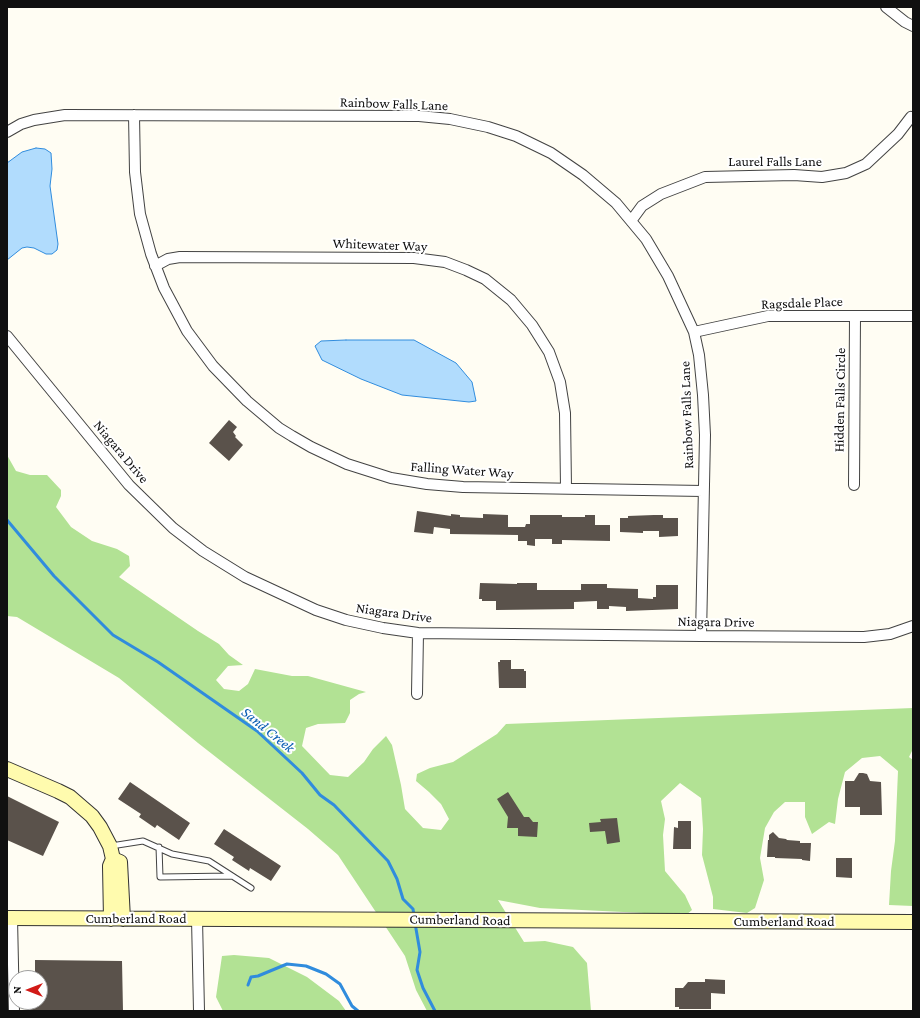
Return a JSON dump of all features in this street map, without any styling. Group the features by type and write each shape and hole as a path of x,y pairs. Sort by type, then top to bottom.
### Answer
{"main road":[{"path":"7,769 70,797 92,816 100,827 112,853 110,866 112,903 117,919"},
{"name":"Cumberland Road","path":"9,918 913,922"}],"street":[{"path":"886,7 905,22 913,26"},
{"name":"Rainbow Falls Lane","path":"7,132 21,124 34,120 65,115 419,116 450,119 488,126 516,136 550,153 583,175 616,203 646,239 668,276 694,332 699,354 705,435 701,636"},
{"name":"Falling Water Way","path":"134,115 136,192 145,235 164,288 187,330 213,366 231,386 263,415 292,436 347,464 391,478 427,484 463,487 703,491"},
{"name":"Laurel Falls Lane","path":"631,221 642,206 662,194 705,177 794,175 822,177 846,173 866,164 898,134 912,117"},
{"name":"Whitewater Way","path":"155,266 168,260 180,257 414,258 445,262 466,270 485,280 511,300 532,325 549,352 560,382 565,413 566,488"},
{"name":"Ragsdale Place","path":"694,332 768,316 913,316"},
{"name":"Hidden Falls Circle","path":"854,485 855,316"},
{"name":"Niagara Drive","path":"7,336 129,484 164,520 203,551 265,588 316,610 346,620 383,628 418,633 701,636 864,637 890,634 913,626"},
{"path":"417,694 418,633"},
{"path":"9,918 14,1011"},
{"path":"197,919 199,1011"}],"lane":[{"path":"112,853 143,841 172,854 209,861 251,888"},
{"path":"159,847 160,877 232,876"}],"green space":[{"path":"7,455 16,471 30,475 47,475 61,490 61,496 56,507 71,527 92,541 117,549 129,556 130,566 119,577 219,644 229,655 243,665 228,666 216,680 224,689 239,691 248,684 255,669 292,676 308,676 366,692 359,694 350,700 350,713 345,723 318,724 306,728 302,746 330,775 348,777 364,762 373,749 386,736 392,745 405,809 423,828 441,830 449,819 441,804 416,781 417,774 430,768 453,762 497,734 506,724 913,708 913,749 909,757 913,760 913,906 889,905 895,841 898,771 880,756 862,758 845,772 838,799 835,824 829,822 812,834 805,817 805,802 785,802 774,812 765,828 760,858 764,880 755,908 747,913 713,909 713,897 702,855 703,829 701,798 680,783 661,801 665,819 663,835 665,871 685,895 692,910 686,915 540,908 498,900 524,942 545,941 573,947 587,963 591,1011 427,1011 416,990 405,956 338,855 308,829 198,743 119,678 17,617 7,616"},
{"path":"234,955 269,958 307,977 339,1001 346,1011 223,1011 216,997 222,956"}],"water":[{"path":"36,148 45,149 51,153 52,169 50,186 58,244 57,250 52,254 46,254 34,248 22,248 7,260 7,163 22,152"},
{"path":"414,340 456,363 472,382 476,401 469,402 402,395 361,379 322,360 315,346 321,341"}],"building":[{"path":"229,420 237,427 233,432 236,436 235,437 243,445 229,461 209,443"},
{"path":"417,511 451,516 451,514 460,515 460,517 483,518 483,514 508,515 508,527 525,527 526,524 530,524 530,515 585,517 585,515 595,515 595,525 610,525 610,541 562,540 562,544 552,544 552,539 535,539 535,546 527,545 527,541 518,541 518,535 450,534 450,529 434,527 433,534 414,532"},
{"path":"663,515 663,518 678,518 678,536 659,537 659,531 643,531 643,533 620,532 620,518 628,518 628,516"},
{"path":"480,583 537,583 537,590 581,590 581,584 607,584 607,588 638,589 638,598 653,599 653,597 656,597 656,585 678,585 678,609 626,611 626,607 609,606 609,609 597,609 597,601 574,602 574,609 496,610 496,601 482,601 482,599 479,599"},
{"path":"500,660 511,660 511,669 524,669 524,671 526,671 526,688 499,688 498,662 500,662"},
{"path":"859,773 867,774 870,781 881,782 882,815 860,815 860,807 845,807 845,781 854,781"},
{"path":"130,782 190,823 179,840 157,825 155,828 139,817 141,814 118,799"},
{"path":"508,792 524,817 529,817 533,822 538,822 537,837 518,836 518,828 507,828 508,817 497,799"},
{"path":"7,796 59,822 43,856 7,840"},
{"path":"617,818 620,842 607,844 605,831 590,832 589,823 601,822 600,819"},
{"path":"678,821 691,821 691,849 673,849 674,827 678,828"},
{"path":"224,829 281,866 271,881 250,868 249,871 232,860 234,857 214,844"},
{"path":"773,832 779,838 800,841 800,843 811,843 810,861 802,859 767,857 769,835"},
{"path":"836,858 852,858 852,878 836,877"},
{"path":"35,960 122,961 123,1011 29,1011 48,1010 48,970 35,970"},
{"path":"705,979 725,980 725,994 711,993 711,1009 679,1009 679,1007 675,1007 675,988 683,988 688,982 705,982"}],"waterway":[{"name":"Sand Creek","path":"7,520 54,576 113,635 158,662 257,731 302,773 320,795 334,805 388,861 397,879 403,899 413,909 414,915"},
{"name":"Sand Creek","path":"415,923 420,952 417,970 423,988 435,1011"},
{"path":"248,985 251,977 258,976 287,964 306,966 326,974 340,984 352,1006 358,1011"}]}
